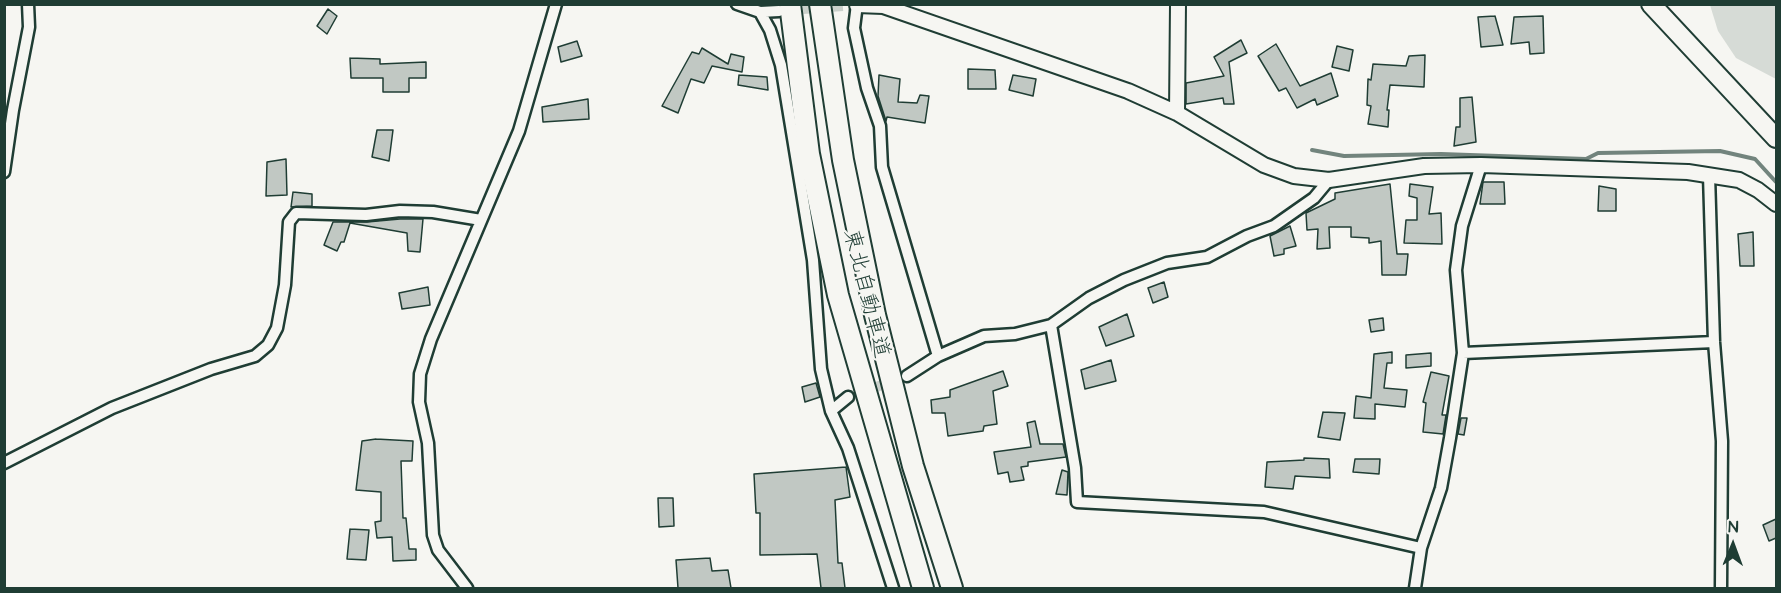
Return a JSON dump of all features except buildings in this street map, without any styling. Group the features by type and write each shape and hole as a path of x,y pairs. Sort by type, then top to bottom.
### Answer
{"highway":[{"name":"東北自動車道","path":"820,4 843,160 875,315 913,466 952,588"},
{"path":"1651,4 1776,138"},
{"name":"東北自動車道","path":"784,8 809,154 838,295 923,588"}],"street":[{"path":"4,172 29,27 28,4"},
{"path":"467,588 438,550 433,535 428,443 419,402 420,374 431,339 519,131 556,4"},
{"path":"737,4 760,12 784,8"},
{"path":"1177,113 1178,4"},
{"path":"938,356 882,167 880,126 867,88 854,28 857,5 883,6 1128,91 1177,113 1275,171 1294,176 1329,180 1424,166 1564,166 1709,175 1739,180 1758,190 1776,204"},
{"path":"760,12 770,30 781,65 813,260 820,369 831,411 848,448 893,588"},
{"path":"1415,588 1421,548 1441,488 1462,354 1456,270 1462,226 1481,165"},
{"path":"1709,175 1714,342 1722,441 1721,588"},
{"path":"907,376 938,356 984,336 1015,334 1051,325 1089,298 1125,280 1167,264 1207,256 1247,236 1274,226 1314,198 1329,180"},
{"path":"4,463 112,408 211,369 255,356 268,345 277,328 285,285 289,222 296,213 366,215 400,211 434,212 481,220"},
{"path":"1051,325 1075,468 1077,502 1264,512 1421,548"},
{"path":"1462,354 1714,342"},
{"path":"831,411 848,397"}],"shaded area":[{"path":"1710,5 1776,5 1776,79 1736,58 1718,31"}],"waterway":[{"path":"1312,150 1344,156 1441,154 1586,159 1598,153 1720,151 1755,159 1776,182"}],"tunnel":[{"path":"788,10 857,5"},
{"path":"848,397 907,376"}]}
